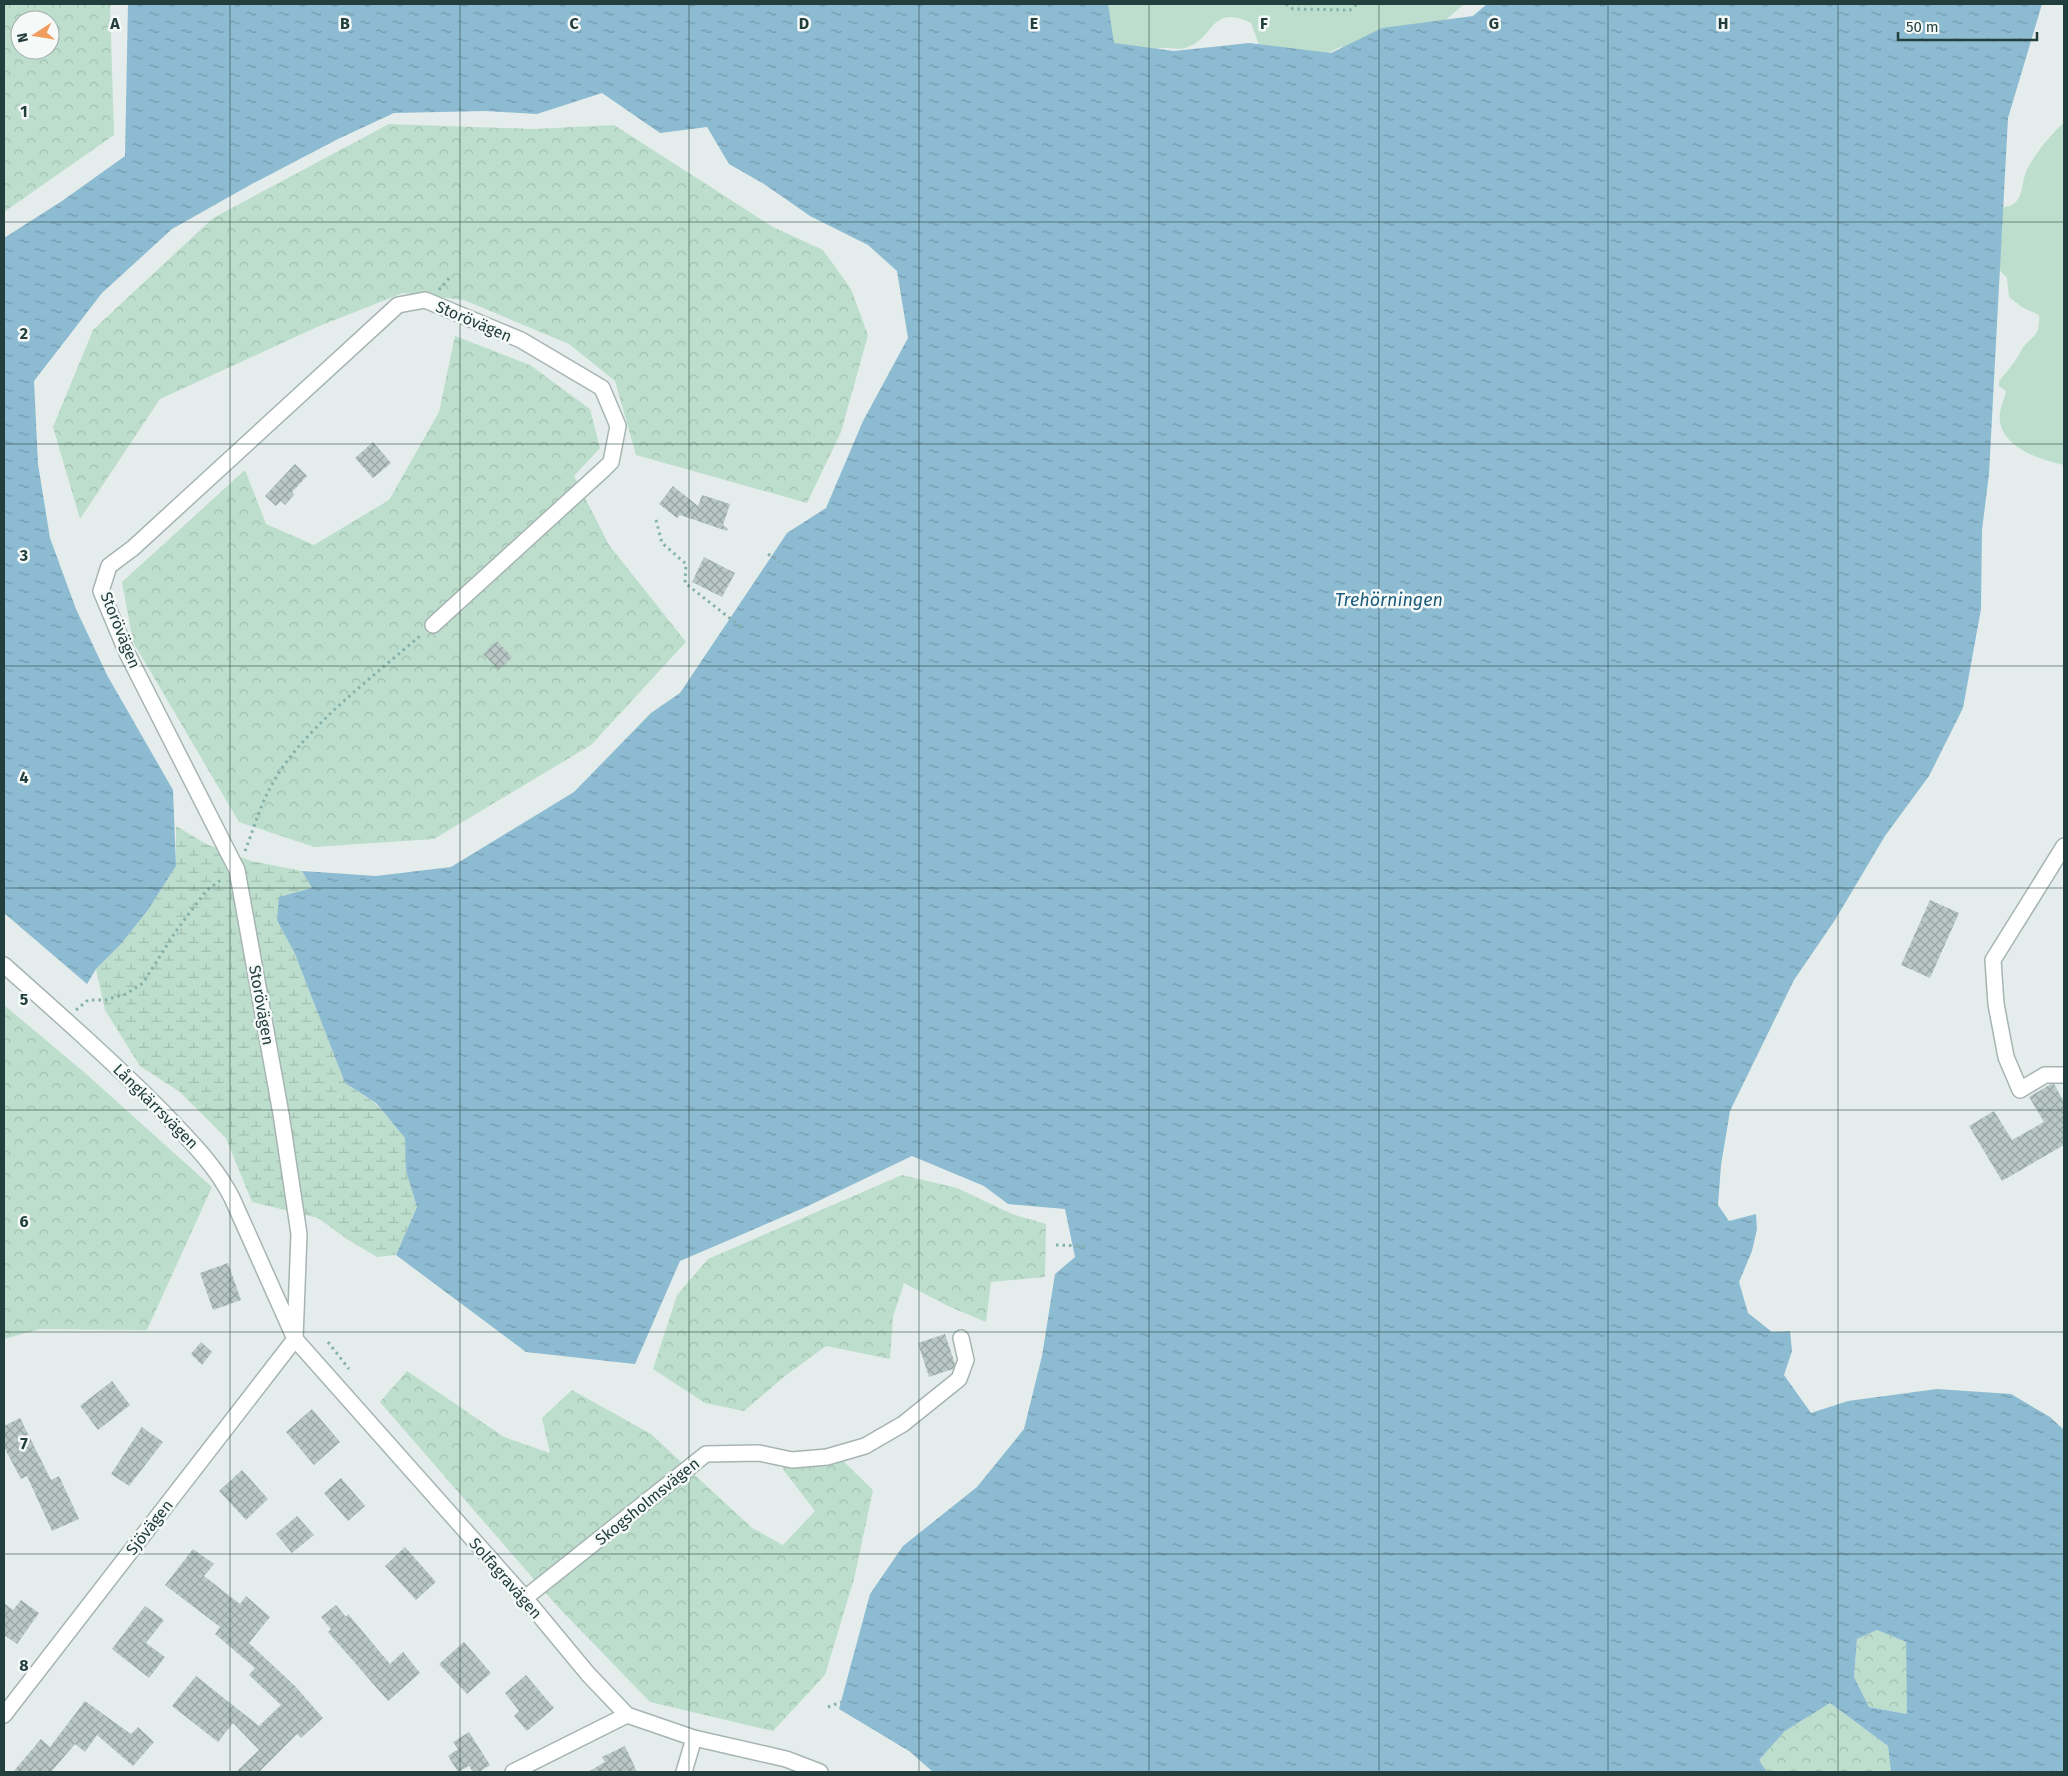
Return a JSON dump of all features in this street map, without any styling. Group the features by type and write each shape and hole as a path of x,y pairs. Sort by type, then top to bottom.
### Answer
{"street":[{"name":"Storövägen","path":"295,1340 299,1234 281,1114 237,870 127,653 101,591 109,566 160,524 398,305 425,300 521,340 602,388 618,426 611,462 433,625"},
{"path":"2064,846 1993,960 1996,1004 2006,1057 2020,1090 2045,1075 2064,1075"},
{"name":"Långkärrsvägen","path":"4,964 120,1068 208,1159 221,1176 232,1198 267,1279"},
{"name":"Solfagravägen","path":"267,1279 295,1340 525,1598 588,1674 627,1715 694,1738 786,1759 820,1772"},
{"name":"Skogsholmsvägen","path":"525,1598 706,1454 759,1453 792,1460 827,1457 865,1446 903,1424 959,1379 966,1360 961,1338"},
{"name":"Sjövägen","path":"4,1715 295,1340"},
{"path":"513,1772 627,1715"},
{"path":"684,1772 694,1738"}],"path":[{"path":"1286,4 1293,9 1350,10 1357,4"},
{"path":"656,520 662,543 686,564 685,583 741,627"},
{"path":"768,554 780,562"},
{"path":"66,1020 88,1000 105,1000 126,994 143,983 176,931 206,891 237,870 269,790 290,757 311,734 356,692 433,625"},
{"path":"1056,1245 1084,1246"},
{"path":"328,1342 349,1369"},
{"path":"828,1707 841,1702"}],"green space":[{"path":"4,4 110,4 114,135 4,212"},
{"path":"1092,4 1464,4 1437,28 1338,48 1316,59 1259,45 1251,23 1238,18 1228,17 1214,24 1203,37 1188,47 1181,49 1156,49 1124,60 1085,13"},
{"path":"2064,123 2064,465 2045,460 2016,446 2003,431 2000,414 2006,391 1999,386 1999,381 2036,333 2039,315 2022,307 2009,297 2007,278 1997,267 2002,208 2016,202 2032,160 2048,139"},
{"path":"389,124 534,129 614,125 773,227 823,250 851,289 868,335 841,432 807,503 636,455 615,381 569,344 464,300 403,293 317,327 160,399 80,519 53,427 93,330 213,218"},
{"path":"455,336 530,365 590,409 600,448 574,476 609,545 686,642 591,745 434,839 314,847 239,822 133,642 122,582 245,470 266,524 314,545 389,500 439,412"},
{"path":"176,826 206,844 251,861 302,871 312,888 277,920 295,954 345,1083 375,1103 406,1138 406,1171 417,1207 396,1255 377,1257 347,1239 318,1218 252,1202 226,1138 180,1092 140,1066 105,1010 96,969 121,944 148,910 176,866"},
{"path":"4,1005 85,1073 212,1187 147,1330 40,1329 4,1339"},
{"path":"902,1175 957,1188 1012,1214 1046,1224 1045,1277 991,1282 986,1322 950,1307 904,1283 893,1317 890,1359 826,1346 785,1376 744,1411 705,1403 653,1369 677,1295 708,1259"},
{"path":"407,1371 504,1437 550,1453 542,1418 572,1390 651,1434 752,1528 783,1545 815,1511 782,1468 839,1457 873,1490 854,1579 825,1675 773,1731 650,1702 558,1607 380,1402"},
{"path":"1877,1630 1906,1642 1908,1714 1869,1707 1854,1677 1857,1639"},
{"path":"1830,1703 1888,1746 1891,1772 1767,1772 1759,1760 1785,1731"}],"water":[{"name":"Trehörningen","path":"128,4 1108,4 1114,43 1174,51 1249,43 1331,53 1382,28 1473,16 1487,4 2042,4 2008,118 1989,474 1982,530 1981,609 1963,708 1929,776 1885,836 1835,920 1794,980 1730,1111 1721,1165 1718,1205 1729,1221 1756,1214 1757,1229 1752,1251 1739,1282 1748,1313 1772,1332 1790,1331 1792,1351 1784,1375 1811,1413 1848,1401 1937,1389 2011,1394 2050,1417 2064,1430 2064,1772 1891,1772 1888,1746 1830,1703 1785,1731 1759,1760 1767,1772 933,1772 909,1751 839,1709 870,1594 903,1546 977,1487 1024,1429 1042,1356 1055,1274 1075,1257 1065,1209 1008,1204 984,1186 912,1156 808,1206 680,1261 635,1364 526,1352 396,1255 417,1207 406,1171 405,1138 376,1103 345,1083 295,954 277,920 279,897 312,888 302,871 376,876 451,867 574,792 651,713 680,693 787,533 826,508 863,421 908,338 897,271 868,245 810,216 764,184 729,164 707,127 660,133 602,93 537,114 485,111 394,113 338,139 250,185 172,229 102,293 34,381 38,464 50,538 76,609 107,675 173,790 176,866 148,910 121,944 96,969 87,984 4,913 4,238 62,201 125,156","holes":["1877,1630 1906,1642 1907,1714 1869,1707 1854,1677 1857,1639"]}],"building":[{"path":"373,442 391,463 373,478 355,458"},
{"path":"295,464 307,476 292,492 294,495 285,505 281,501 276,506 265,496"},
{"path":"673,486 698,506 702,495 730,504 723,525 728,529 727,531 680,515 677,518 659,504"},
{"path":"704,557 735,573 722,597 692,582"},
{"path":"497,641 512,657 499,670 483,654"},
{"path":"1930,900 1959,913 1930,978 1901,965"},
{"path":"2054,1084 2064,1102 2064,1145 2002,1181 1969,1126 1994,1111 2012,1140 2044,1122 2029,1097"},
{"path":"228,1263 241,1300 213,1310 200,1273"},
{"path":"945,1334 955,1364 953,1369 929,1377 918,1343"},
{"path":"201,1342 212,1352 202,1365 191,1354"},
{"path":"112,1381 130,1405 98,1430 80,1406"},
{"path":"312,1409 340,1442 314,1465 286,1432"},
{"path":"20,1418 51,1480 59,1476 79,1519 52,1531 27,1476 21,1479 4,1447 4,1426"},
{"path":"142,1427 163,1442 129,1486 111,1474"},
{"path":"242,1470 268,1499 246,1520 219,1491"},
{"path":"341,1478 365,1506 348,1521 324,1493"},
{"path":"297,1516 314,1535 292,1553 276,1534"},
{"path":"405,1547 436,1582 416,1600 385,1566"},
{"path":"193,1549 214,1564 204,1576 240,1604 246,1596 270,1617 249,1643 295,1686 323,1718 301,1738 297,1734 259,1772 236,1772 259,1750 233,1723 218,1742 172,1706 196,1676 259,1726 281,1705 249,1675 255,1668 215,1634 220,1627 165,1585"},
{"path":"21,1600 39,1613 17,1644 4,1635 4,1603 13,1610"},
{"path":"336,1605 346,1617 348,1614 390,1664 403,1652 420,1673 388,1701 328,1632 331,1629 321,1617"},
{"path":"145,1606 164,1620 146,1643 165,1657 149,1678 112,1649"},
{"path":"464,1642 491,1673 467,1694 439,1664"},
{"path":"526,1675 554,1708 527,1731 514,1716 519,1711 505,1693"},
{"path":"85,1701 131,1734 138,1727 154,1742 133,1766 97,1735 85,1752 75,1744 51,1772 13,1772 41,1739 50,1747"},
{"path":"469,1732 490,1765 479,1772 473,1772 469,1766 458,1772 448,1756 458,1749 453,1742"},
{"path":"625,1746 637,1772 588,1772 605,1762 602,1757"}]}
